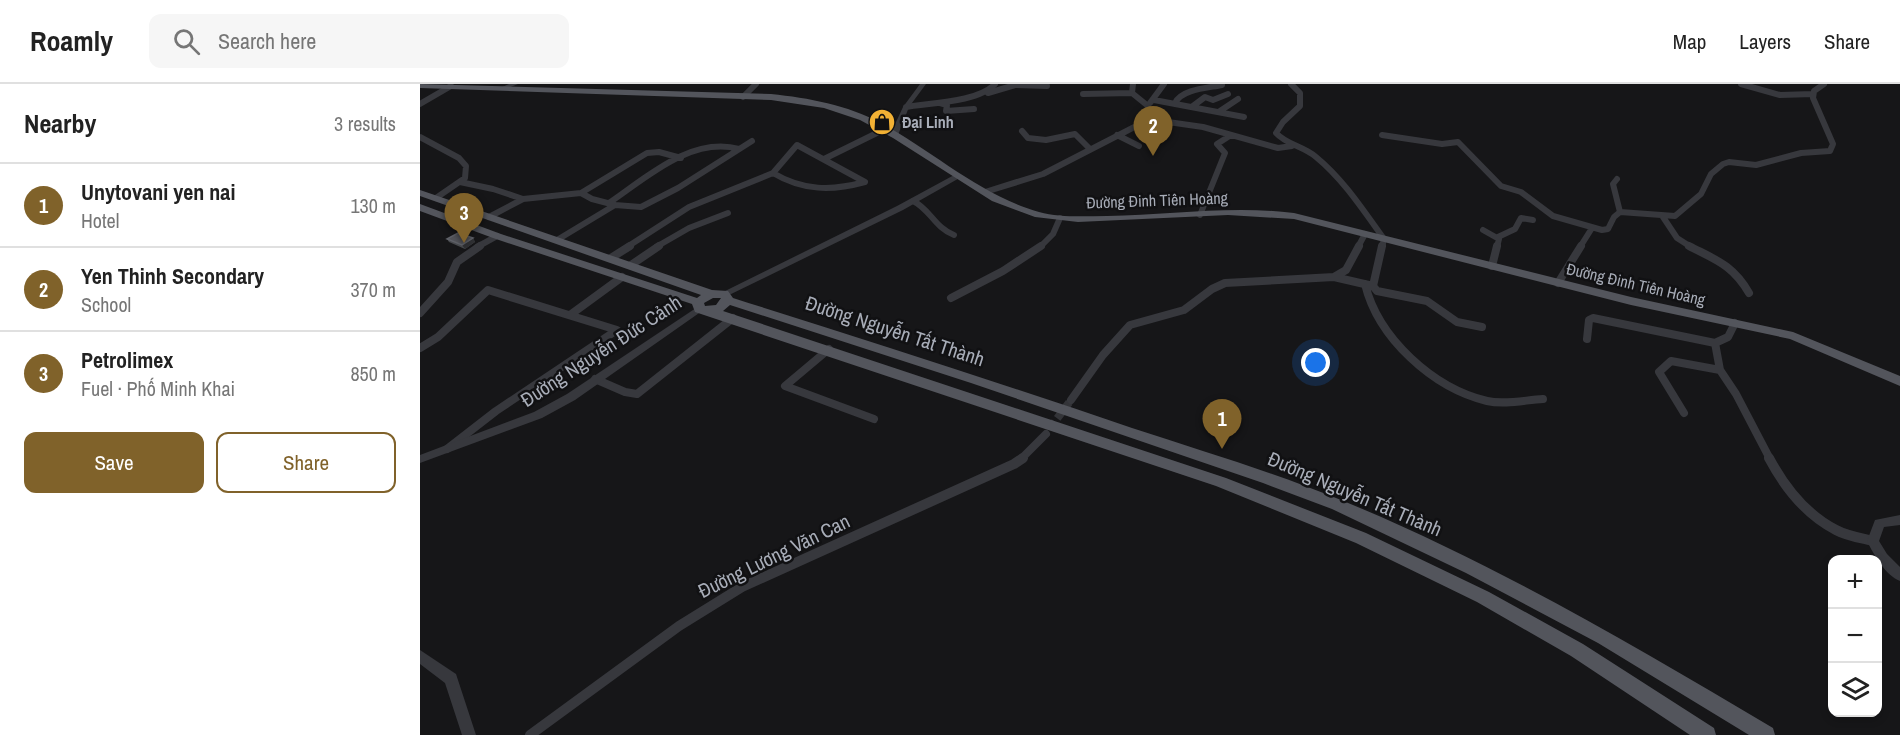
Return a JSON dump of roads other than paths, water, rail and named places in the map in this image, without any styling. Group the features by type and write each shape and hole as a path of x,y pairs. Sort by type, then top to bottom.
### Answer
{"main road":[{"name":"Đường Đinh Tiên Hoàng","path":"420,85 771,97 818,103 857,116 885,129 985,192 1026,211 1060,218 1101,219 1267,212 1294,216 1558,283 1800,338 1900,381"},
{"path":"420,193 711,294 702,308"},
{"path":"420,207 436,198"},
{"name":"Đường Nguyễn Tất Thành","path":"420,207 497,236 622,276 702,308 1221,482 1361,538 1483,597 1577,650 1707,735"},
{"path":"497,236 514,226"},
{"name":"Đường Nguyễn Tất Thành","path":"711,294 976,380 1337,505 1472,568 1604,638 1766,735"},
{"path":"702,308 722,307 726,297"},
{"path":"964,395 976,380"},
{"path":"1221,482 1229,466"}],"street":[{"path":"503,88 515,84"},
{"path":"743,97 756,84"},
{"path":"894,135 906,107 923,84"},
{"path":"981,95 991,89 994,84"},
{"path":"1132,93 1133,84"},
{"path":"1146,104 1154,100 1164,84"},
{"path":"1291,84 1300,93 1300,106 1297,112 1278,126 1276,133 1283,141 1310,153 1332,173 1384,239 1366,294 1379,322 1391,337 1434,375 1450,385 1495,402 1543,399"},
{"path":"1741,84 1780,95 1813,94 1824,84"},
{"path":"906,107 981,95 1015,85 1047,86"},
{"path":"1175,103 1178,97 1184,94 1222,85"},
{"path":"420,104 451,86"},
{"path":"1083,93 1132,93 1149,108 1147,119"},
{"path":"1193,106 1205,98 1215,99 1228,94"},
{"path":"1382,135 1442,144 1458,142 1502,186 1521,192 1547,213 1592,228 1608,229 1614,217 1620,212 1663,217 1679,214 1701,194 1711,174 1723,164 1729,162 1756,165 1801,153 1830,151 1833,144 1818,113 1813,94"},
{"path":"1220,111 1238,99"},
{"path":"1154,100 1244,117"},
{"path":"930,104 946,104 946,111 974,109"},
{"path":"985,192 1043,174 1147,119 1203,127 1278,148 1292,146"},
{"path":"828,157 885,129"},
{"path":"1022,131 1028,138 1036,140 1075,134 1090,149"},
{"path":"1117,135 1139,146"},
{"path":"1200,215 1225,153 1217,144 1231,135"},
{"path":"420,137 459,158 466,166 465,178 436,198"},
{"path":"581,193 612,204 641,207 752,141"},
{"path":"557,240 681,158 712,145 725,145 739,149"},
{"path":"611,258 689,207 773,173 797,145 828,157 865,182 838,189 790,183 773,173"},
{"path":"489,218 523,199 581,193 647,153 659,152 681,158"},
{"path":"726,297 959,176"},
{"path":"1617,179 1613,184 1620,212"},
{"path":"460,182 494,189 523,199"},
{"path":"913,201 925,208 938,228 954,235"},
{"path":"630,265 684,228 701,220 728,213"},
{"path":"1663,217 1680,240 1714,256 1735,272 1749,293"},
{"path":"951,298 983,282 1045,243 1057,229 1060,218"},
{"path":"1498,237 1515,228 1521,219 1533,220"},
{"path":"1558,283 1592,228"},
{"path":"1483,230 1498,237"},
{"path":"1334,277 1346,270 1365,234"},
{"path":"420,313 448,282 457,262 464,255 497,236"},
{"path":"1492,266 1497,254 1498,237"},
{"path":"570,315 622,276"},
{"path":"1071,400 1116,339 1136,321 1184,310 1212,289 1225,283 1334,277 1369,285 1377,291 1427,301 1457,322 1482,327"},
{"path":"420,348 441,334 473,300 488,290 617,330 496,411 447,449"},
{"name":"Đường Nguyễn Đức Cảnh","path":"420,459 527,420 571,396 702,308"},
{"path":"595,379 625,392 637,394 733,318"},
{"path":"1587,339 1589,320 1593,318 1715,343 1728,337 1735,323"},
{"path":"1715,343 1720,370 1736,394 1781,480 1793,497 1805,509 1837,531 1874,541"},
{"path":"829,349 785,386 874,419"},
{"path":"1684,413 1677,397 1661,378 1659,372 1671,361 1720,370"},
{"name":"Đường Lương Văn Can","path":"530,735 705,608 742,587 1014,464 1027,455 1046,434"},
{"path":"1900,520 1879,523 1874,541 1883,558 1900,576"},
{"path":"420,656 451,680 469,735"}],"tunnel":[{"path":"1050,428 1071,400"}],"place":[{"name":"Đại Linh","path":"882,122"},
{"name":"Yen Thinh Secondary","path":"1153,156"},
{"name":"Petrolimex","path":"464,243"},
{"name":"Unytovani yen nai","path":"1222,449"}]}
